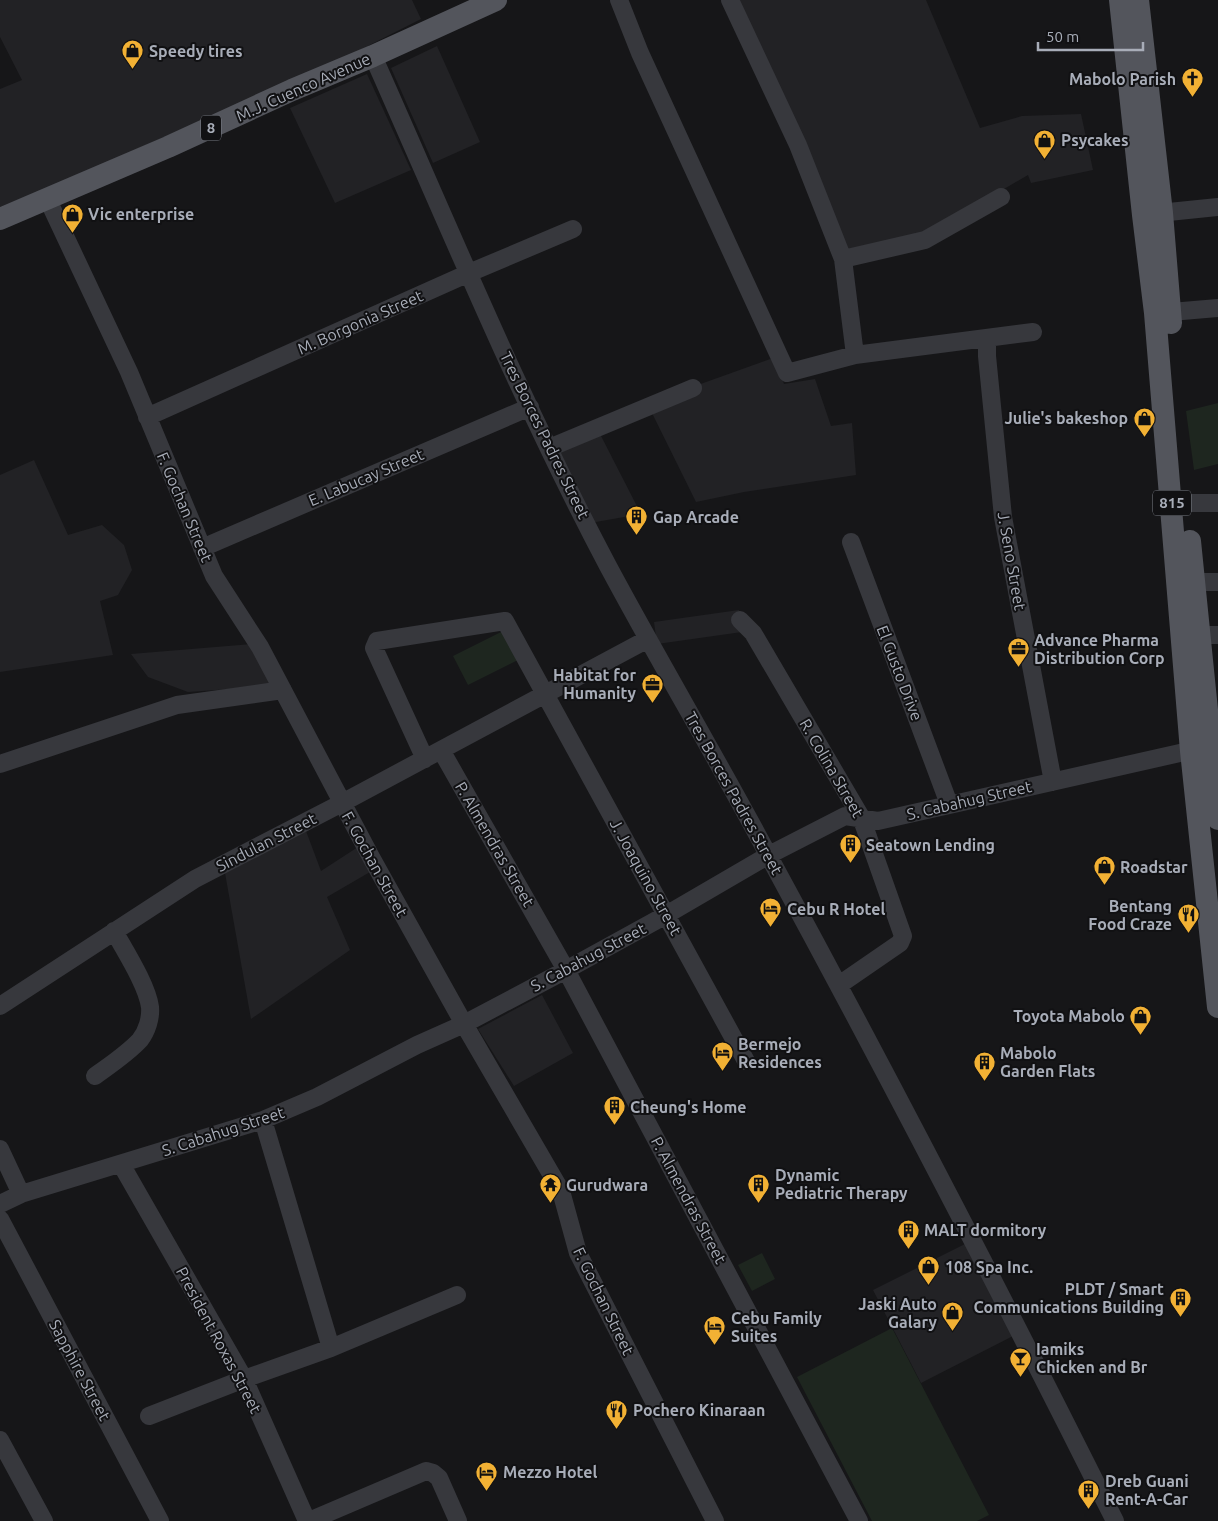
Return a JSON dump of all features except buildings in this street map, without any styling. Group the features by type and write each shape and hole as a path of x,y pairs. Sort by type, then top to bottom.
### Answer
{"main road":[{"name":"M.J. Cuenco Avenue","path":"0,220 496,0"},
{"name":"815","path":"1120,0 1152,214 1163,312 1214,920 1218,1007"},
{"name":"815","path":"1138,0 1152,214"},
{"name":"815","path":"1179,503 1194,582 1208,635 1200,749 1218,819"}],"street":[{"path":"619,0 644,61 787,373 855,355 1033,332"},
{"path":"730,0 798,146 843,259 855,355"},
{"name":"Tres Borces Padres Street","path":"373,56 530,407 607,564 839,985 1005,1303 1115,1521"},
{"path":"843,259 925,240 1001,197"},
{"name":"F. Gochan Street","path":"48,200 110,329 214,576 260,647 342,804 464,1024 561,1191 578,1253 715,1521"},
{"path":"1152,214 1218,208"},
{"name":"M. Borgonia Street","path":"147,417 469,273 573,230"},
{"path":"1163,312 1218,308"},
{"name":"J. Seno Street","path":"987,338 1003,517 1053,782"},
{"path":"549,448 693,388"},
{"name":"E. Labucay Street","path":"202,548 530,407"},
{"path":"1179,503 1218,503"},
{"name":"El Gusto Drive","path":"851,542 949,804"},
{"path":"1194,582 1218,582"},
{"name":"R. Colina Street","path":"740,620 754,633 861,817 903,939 839,985"},
{"name":"J. Joaquino Street","path":"425,759 374,648 378,641 505,621 746,1061"},
{"name":"Sindulan Street","path":"0,1006 194,879 342,804 648,639"},
{"path":"0,764 177,705 283,690"},
{"name":"S. Cabahug Street","path":"0,1204 21,1194 263,1120 317,1097 417,1045 464,1024 566,970 769,855 845,816 878,821 1200,749"},
{"name":"P. Almendras Street","path":"441,750 566,970 859,1521"},
{"path":"95,1076 124,1054 141,1038 149,1023 150,1008 144,990 114,931"},
{"path":"263,1120 331,1348"},
{"path":"0,1149 21,1194"},
{"name":"President Roxas Street","path":"121,1164 244,1378 308,1521"},
{"name":"Sapphire Street","path":"0,1219 160,1521"},
{"path":"149,1416 244,1378 331,1348 457,1295"},
{"path":"0,1440 44,1521"},
{"path":"308,1521 426,1471 433,1473 438,1478 458,1521"}],"shaded area":[{"path":"0,0 412,0 421,19 354,53 67,180 0,207 0,89 22,80 0,37"},
{"path":"739,0 926,0 980,128 1022,116 1081,114 1093,170 1031,183 1028,175 924,236 847,252"},
{"path":"437,46 480,142 433,163 391,68"},
{"path":"367,74 411,170 335,203 290,108"},
{"path":"773,358 784,384 815,379 831,426 852,423 856,475 744,492 696,502 650,409 695,386"},
{"path":"1218,403 1218,464 1194,470 1186,411"},
{"path":"600,434 641,514 590,523 557,449"},
{"path":"34,460 68,535 102,525 124,545 132,570 118,595 100,601 113,655 0,672 0,475"},
{"path":"739,610 742,632 657,644 654,622"},
{"path":"505,630 520,659 468,685 453,656"},
{"path":"252,644 274,686 188,692 148,677 131,654"},
{"path":"306,831 321,871 358,847 370,872 327,897 350,950 251,1019 225,873"},
{"path":"542,995 573,1053 514,1086 478,1029"},
{"path":"965,1244 1013,1336 921,1383 873,1290"},
{"path":"762,1253 775,1279 752,1291 738,1265"},
{"path":"892,1328 989,1515 977,1521 872,1521 797,1377"}],"place":[{"name":"Speedy tires","path":"133,70"},
{"name":"Mabolo Parish","path":"1192,98"},
{"name":"Psycakes","path":"1045,159"},
{"name":"Vic enterprise","path":"72,233"},
{"name":"Julie's bakeshop","path":"1144,437"},
{"name":"Gap Arcade","path":"637,536"},
{"name":"Advance Pharma Distribution Corp","path":"1018,668"},
{"name":"Habitat for Humanity","path":"652,703"},
{"name":"Seatown Lending","path":"850,864"},
{"name":"Roadstar","path":"1104,886"},
{"name":"Cebu R Hotel","path":"771,928"},
{"name":"Bentang Food Craze","path":"1188,934"},
{"name":"Toyota Mabolo","path":"1141,1035"},
{"name":"Bermejo Residences","path":"722,1072"},
{"name":"Mabolo Garden Flats","path":"984,1081"},
{"name":"Cheung's Home","path":"614,1126"},
{"name":"Dynamic Pediatric Therapy","path":"759,1203"},
{"name":"Gurudwara","path":"550,1204"},
{"name":"MALT dormitory","path":"908,1249"},
{"name":"108 Spa Inc.","path":"929,1286"},
{"name":"PLDT / Smart Communications Building","path":"1180,1317"},
{"name":"Jaski Auto Galary","path":"953,1332"},
{"name":"Cebu Family Suites","path":"715,1346"},
{"name":"Iamiks Chicken and Br","path":"1020,1377"},
{"name":"Pochero Kinaraan","path":"617,1429"},
{"name":"Mezzo Hotel","path":"487,1491"},
{"name":"Dreb Guani Rent-A-Car","path":"1089,1509"}]}
